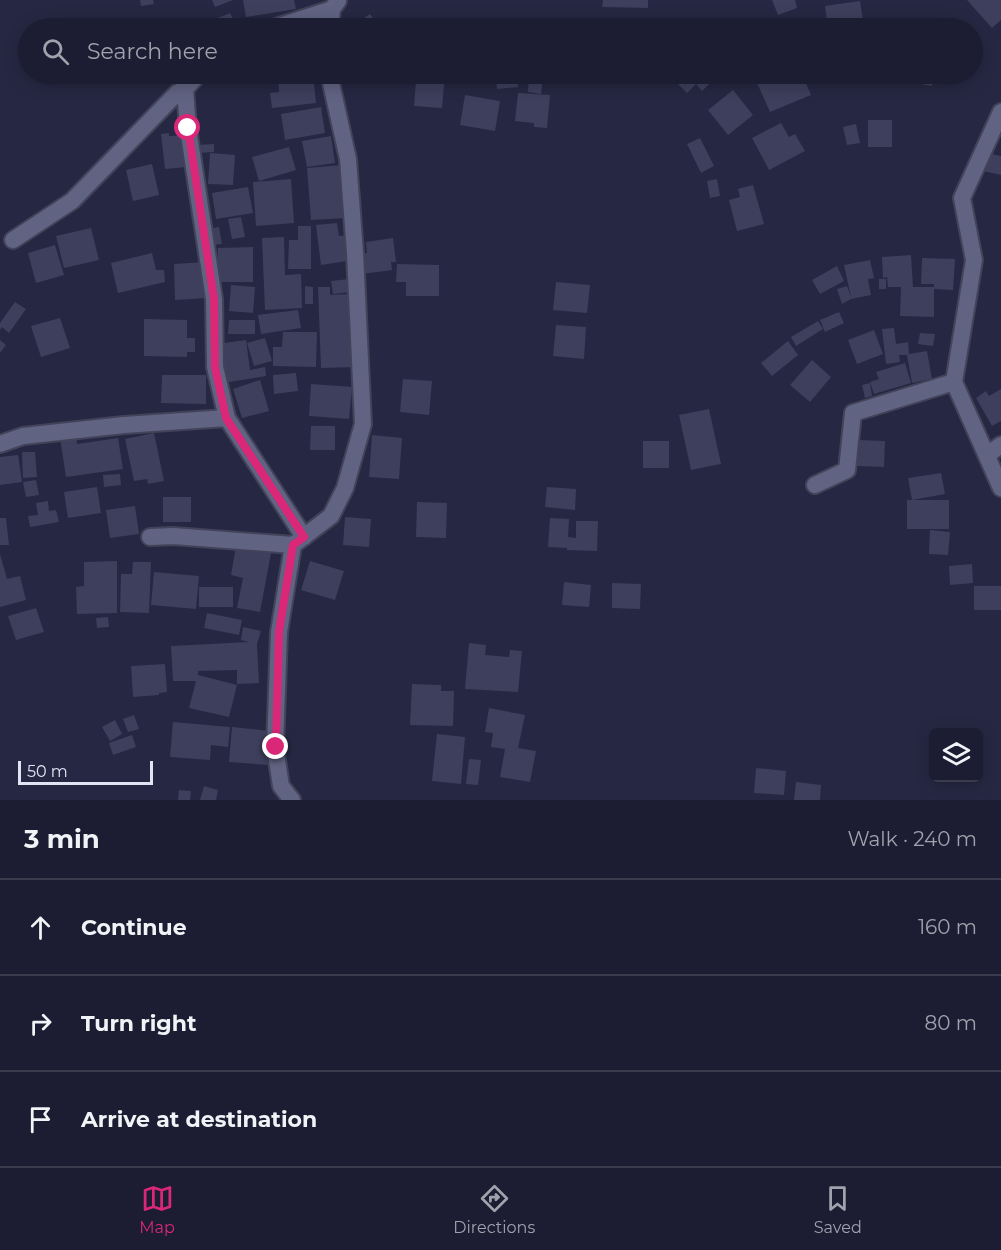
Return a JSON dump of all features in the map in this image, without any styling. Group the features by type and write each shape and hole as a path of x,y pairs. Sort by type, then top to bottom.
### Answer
{"street":[{"path":"299,18 336,4"},
{"path":"13,240 72,201 177,93 189,84"},
{"path":"150,537 298,541 331,516 345,488 363,424 348,159 331,84"},
{"path":"185,88 188,128 214,299 215,367 226,418 298,541 279,632 276,747 281,786 292,800"},
{"path":"1001,112 962,198 974,260 954,382 1001,488"},
{"path":"815,486 847,470 854,413 954,382"},
{"path":"0,444 23,436 124,425 226,418"},
{"path":"987,455 1001,445"}],"building":[{"path":"140,0 153,0 154,4 141,6"},
{"path":"212,0 233,0 215,7"},
{"path":"243,0 294,0 296,9 246,17"},
{"path":"603,0 648,0 648,8 602,7"},
{"path":"772,0 795,0 797,8 778,15"},
{"path":"967,0 1001,0 1001,20 992,28"},
{"path":"860,1 863,18 827,18 825,6"},
{"path":"230,13 232,18 218,18"},
{"path":"279,84 314,84 316,103 272,108 270,93 279,92"},
{"path":"416,84 444,84 442,108 414,106"},
{"path":"497,84 518,84 518,87 497,89"},
{"path":"529,84 542,84 541,94 528,92"},
{"path":"678,84 696,84 687,93"},
{"path":"696,84 709,84 702,91"},
{"path":"757,84 806,84 811,95 770,112"},
{"path":"733,90 753,115 728,135 708,110"},
{"path":"518,93 550,95 547,128 534,127 534,123 515,121"},
{"path":"465,95 500,101 495,131 460,125"},
{"path":"321,107 325,133 285,140 281,114"},
{"path":"868,120 892,120 892,147 868,147"},
{"path":"781,123 789,137 795,134 805,151 769,170 752,138"},
{"path":"856,124 860,143 847,145 843,127"},
{"path":"169,133 169,136 183,135 187,167 165,169 161,134"},
{"path":"331,136 335,163 307,167 302,141"},
{"path":"700,138 714,166 701,173 687,144"},
{"path":"214,144 214,152 197,153 196,145"},
{"path":"289,147 296,170 259,181 252,157"},
{"path":"983,152 1001,156 1001,175 979,170"},
{"path":"210,153 235,155 233,185 208,184"},
{"path":"152,164 159,195 133,201 126,170"},
{"path":"343,165 347,218 311,220 307,168"},
{"path":"291,179 294,223 256,226 253,182"},
{"path":"717,179 720,196 710,198 707,181"},
{"path":"753,185 764,224 737,231 729,200 740,197 738,189"},
{"path":"248,187 253,213 216,219 212,193"},
{"path":"241,217 245,237 232,239 228,219"},
{"path":"337,223 339,236 351,235 354,260 321,265 316,225"},
{"path":"298,226 311,226 311,269 288,269 289,240 298,240"},
{"path":"219,227 222,244 211,245 208,229"},
{"path":"91,228 99,260 64,268 56,236"},
{"path":"284,237 285,275 301,274 302,308 265,310 262,238"},
{"path":"393,238 396,262 391,262 392,270 362,274 360,254 367,253 366,242"},
{"path":"55,245 64,275 36,283 28,253"},
{"path":"253,247 253,282 218,282 218,248"},
{"path":"152,253 156,270 164,270 165,282 118,293 111,263"},
{"path":"911,255 913,287 934,287 934,284 921,284 922,258 955,259 953,290 934,289 934,317 900,316 901,287 888,287 887,277 883,278 882,257"},
{"path":"870,260 874,278 868,279 871,295 851,299 842,304 837,289 847,286 851,297 844,265"},
{"path":"206,262 208,298 175,300 174,264"},
{"path":"397,264 439,265 439,296 406,296 406,282 396,282"},
{"path":"837,266 844,281 820,294 812,280"},
{"path":"349,279 351,292 333,294 331,281"},
{"path":"879,279 886,279 886,289 879,289"},
{"path":"556,282 590,285 587,313 553,310"},
{"path":"231,285 255,287 253,313 229,311"},
{"path":"305,286 313,287 313,304 305,304"},
{"path":"318,287 330,287 330,295 352,294 355,367 321,368"},
{"path":"15,302 26,309 9,333 2,327 0,330 0,323"},
{"path":"298,310 301,328 261,334 258,315"},
{"path":"839,312 844,323 825,332 820,320"},
{"path":"60,318 70,348 41,357 31,326"},
{"path":"144,319 187,320 187,338 195,338 195,352 187,352 187,357 144,356"},
{"path":"229,320 255,320 255,334 228,334"},
{"path":"818,321 823,329 796,346 791,337"},
{"path":"556,325 586,327 584,359 553,356"},
{"path":"894,328 896,344 908,342 909,354 927,351 932,379 912,383 907,355 899,355 900,362 886,364 882,329"},
{"path":"874,330 883,354 857,364 848,340"},
{"path":"283,332 317,332 316,367 273,366 273,347 282,347"},
{"path":"920,333 935,334 933,346 918,344"},
{"path":"265,338 272,361 254,366 247,343"},
{"path":"0,340 6,345 0,353"},
{"path":"246,340 250,370 265,367 266,376 223,383 217,344"},
{"path":"788,341 798,355 772,376 761,363"},
{"path":"812,360 831,377 810,402 790,385"},
{"path":"905,363 911,383 874,394 870,382 879,379 876,372"},
{"path":"296,373 298,391 274,394 273,375"},
{"path":"162,375 206,375 206,404 161,403"},
{"path":"403,379 432,381 429,415 400,412"},
{"path":"260,380 269,411 242,418 233,389"},
{"path":"870,383 872,396 865,398 862,385"},
{"path":"311,384 352,387 349,419 309,416"},
{"path":"1001,389 1001,421 992,426 976,398 986,391 989,396"},
{"path":"709,409 721,464 691,470 679,415"},
{"path":"311,426 335,426 335,450 310,450"},
{"path":"154,433 164,481 148,484 147,479 134,481 125,439"},
{"path":"372,435 402,438 399,479 369,477"},
{"path":"76,436 77,444 118,438 123,469 66,477 60,438"},
{"path":"858,440 885,441 884,467 857,466"},
{"path":"643,441 669,441 669,468 643,468"},
{"path":"22,452 35,452 37,477 23,478"},
{"path":"18,455 22,482 0,485 0,457"},
{"path":"941,473 945,494 912,500 908,478"},
{"path":"120,474 121,485 104,487 103,475"},
{"path":"36,480 39,495 26,497 23,482"},
{"path":"97,487 101,513 68,518 64,492"},
{"path":"547,487 576,489 575,510 545,507"},
{"path":"163,497 191,497 191,522 163,522"},
{"path":"907,500 949,500 949,529 907,529"},
{"path":"48,501 49,511 56,510 59,522 30,527 28,516 38,515 36,503"},
{"path":"417,502 447,503 446,538 416,537"},
{"path":"135,506 139,534 110,538 106,510"},
{"path":"345,517 371,519 369,547 343,545"},
{"path":"0,518 6,518 9,545 0,545"},
{"path":"550,518 569,519 568,537 576,538 576,521 598,521 597,551 548,547"},
{"path":"930,530 950,532 948,555 929,554"},
{"path":"236,546 271,553 260,612 237,608 243,578 231,575"},
{"path":"0,554 7,579 20,576 26,600 0,607"},
{"path":"117,561 117,613 77,614 76,587 84,586 84,562"},
{"path":"310,561 344,571 335,600 301,590"},
{"path":"133,562 151,562 149,613 120,612 121,574 132,574"},
{"path":"972,564 973,583 950,585 949,566"},
{"path":"154,572 199,576 196,609 151,605"},
{"path":"564,582 591,585 589,607 562,605"},
{"path":"612,583 641,584 640,609 612,608"},
{"path":"974,586 1001,586 1001,610 974,610"},
{"path":"199,587 233,587 233,607 199,607"},
{"path":"36,608 44,632 16,640 8,616"},
{"path":"207,613 242,620 239,635 204,628"},
{"path":"108,617 109,627 97,628 96,618"},
{"path":"243,627 261,631 257,644 259,683 237,684 237,670 198,671 198,675 237,685 229,717 189,708 196,681 173,681 171,646 249,642 241,640"},
{"path":"469,643 486,645 485,655 509,657 510,650 522,651 518,692 465,689"},
{"path":"165,664 167,692 159,693 159,695 133,697 131,666"},
{"path":"412,684 441,685 441,691 454,691 453,726 410,725"},
{"path":"489,708 525,715 518,748 536,751 530,782 500,777 505,749 491,747 493,733 485,732"},
{"path":"134,715 139,729 128,732 123,719"},
{"path":"115,720 122,734 110,741 102,727"},
{"path":"173,722 230,727 228,747 211,745 210,760 170,757"},
{"path":"232,727 271,731 268,765 229,762"},
{"path":"437,734 465,737 461,784 432,781"},
{"path":"132,735 136,747 113,755 109,743"},
{"path":"469,759 481,760 478,785 466,784"},
{"path":"756,768 786,771 784,795 754,793"},
{"path":"796,782 821,785 820,800 794,800"},
{"path":"204,786 218,790 216,800 200,800"},
{"path":"179,790 191,791 190,800 178,800"}],"route":[{"path":"188,128 214,299 215,367 226,418 304,537 293,545 279,632 276,747"}]}
